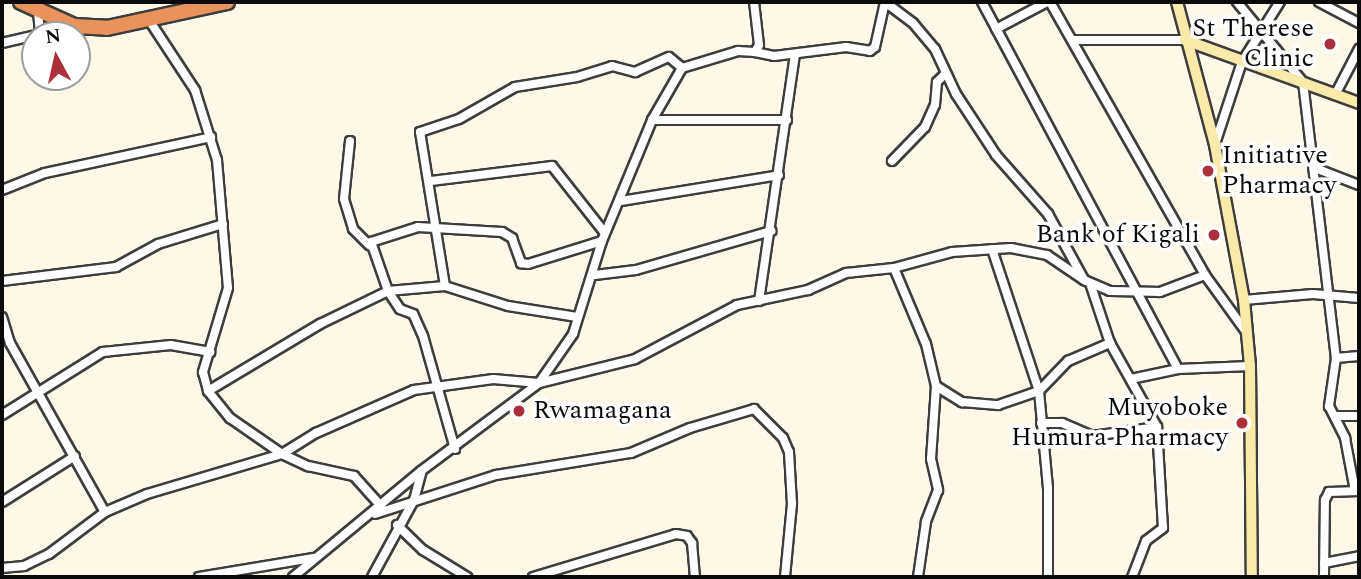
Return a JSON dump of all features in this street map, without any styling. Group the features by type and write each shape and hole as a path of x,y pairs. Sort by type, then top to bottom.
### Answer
{"highway":[{"path":"21,2 62,21"},
{"path":"91,27 107,28 227,2"}],"main road":[{"path":"1177,2 1215,145 1244,300 1250,366 1250,463"},
{"path":"1185,40 1359,103"},
{"path":"1250,476 1251,577"}],"street":[{"path":"754,2 759,45 755,52"},
{"path":"375,514 421,471 455,449 539,383 568,343 595,275 604,237 652,120 682,68 738,51 794,55 831,47 870,51 875,47 885,2"},
{"path":"885,2 927,41 996,155 1048,214 1087,282 1110,343 1157,427 1163,528 1146,541 1132,577"},
{"path":"982,2 1178,369"},
{"path":"996,29 1048,2 1073,40 1205,275 1248,334"},
{"path":"1237,2 1303,82 1336,358 1328,398 1348,447 1357,491 1329,492 1325,500 1324,577"},
{"path":"1215,145 1241,62 1280,2"},
{"path":"1319,2 1359,23"},
{"path":"38,11 39,21"},
{"path":"149,20 188,78 211,137 223,224 228,288 204,372 208,391 230,418 282,454 308,466 354,476 381,506"},
{"path":"2,43 21,38"},
{"path":"1073,40 1185,40"},
{"path":"1336,93 1359,49"},
{"path":"759,301 787,120 794,55"},
{"path":"445,286 431,181 420,132 458,119 508,89 577,77 612,66 635,72 669,57 682,68"},
{"path":"892,162 925,127 935,105 937,82 945,74"},
{"path":"652,120 787,120"},
{"path":"2,190 45,173 211,137"},
{"path":"350,141 344,199 353,229 369,245 388,291 400,309 413,314 455,449"},
{"path":"431,181 551,166 604,237"},
{"path":"1315,168 1359,185"},
{"path":"621,201 779,175"},
{"path":"2,281 116,267 159,244 223,224"},
{"path":"369,245 374,239 404,229 438,227 508,233 517,257 528,264 604,237"},
{"path":"595,275 636,270 771,231"},
{"path":"2,568 24,566 49,554 105,512 146,494 282,454 389,400 434,387 493,379 539,383 635,359 722,311 808,290 846,273 894,268 934,254 992,249 1047,255 1087,282 1110,292 1160,292 1205,275"},
{"path":"992,249 1039,391 1048,488 1048,577"},
{"path":"894,268 926,344 936,386 931,459 938,490 926,522 918,577"},
{"path":"208,391 320,324 388,291 445,286 508,306 577,317"},
{"path":"1244,300 1329,296 1359,298"},
{"path":"2,317 3,330 105,512"},
{"path":"936,386 976,406 998,405 1039,391 1068,361 1110,343"},
{"path":"2,415 38,390 103,352 170,345 210,352"},
{"path":"1336,358 1359,356"},
{"path":"1131,379 1178,369 1250,366"},
{"path":"293,577 314,558 375,514 506,472 631,453 690,428 754,409 788,446 792,504 785,577"},
{"path":"1335,416 1359,416"},
{"path":"1041,423 1062,423 1092,436 1157,427"},
{"path":"2,502 75,456"},
{"path":"1250,463 1250,476"},
{"path":"372,577 397,525 414,500 421,471"},
{"path":"397,525 423,550 467,577"},
{"path":"533,577 676,534 687,536 692,543 695,577"},
{"path":"1324,563 1359,556"},
{"path":"198,577 314,558"}],"place":[{"name":"St Therese Clinic","path":"1330,44"},
{"name":"Initiative Pharmacy","path":"1208,171"},
{"name":"Bank of Kigali","path":"1214,235"},
{"name":"Rwamagana","path":"519,411"},
{"name":"Muyoboke Humura Pharmacy","path":"1242,423"}]}
